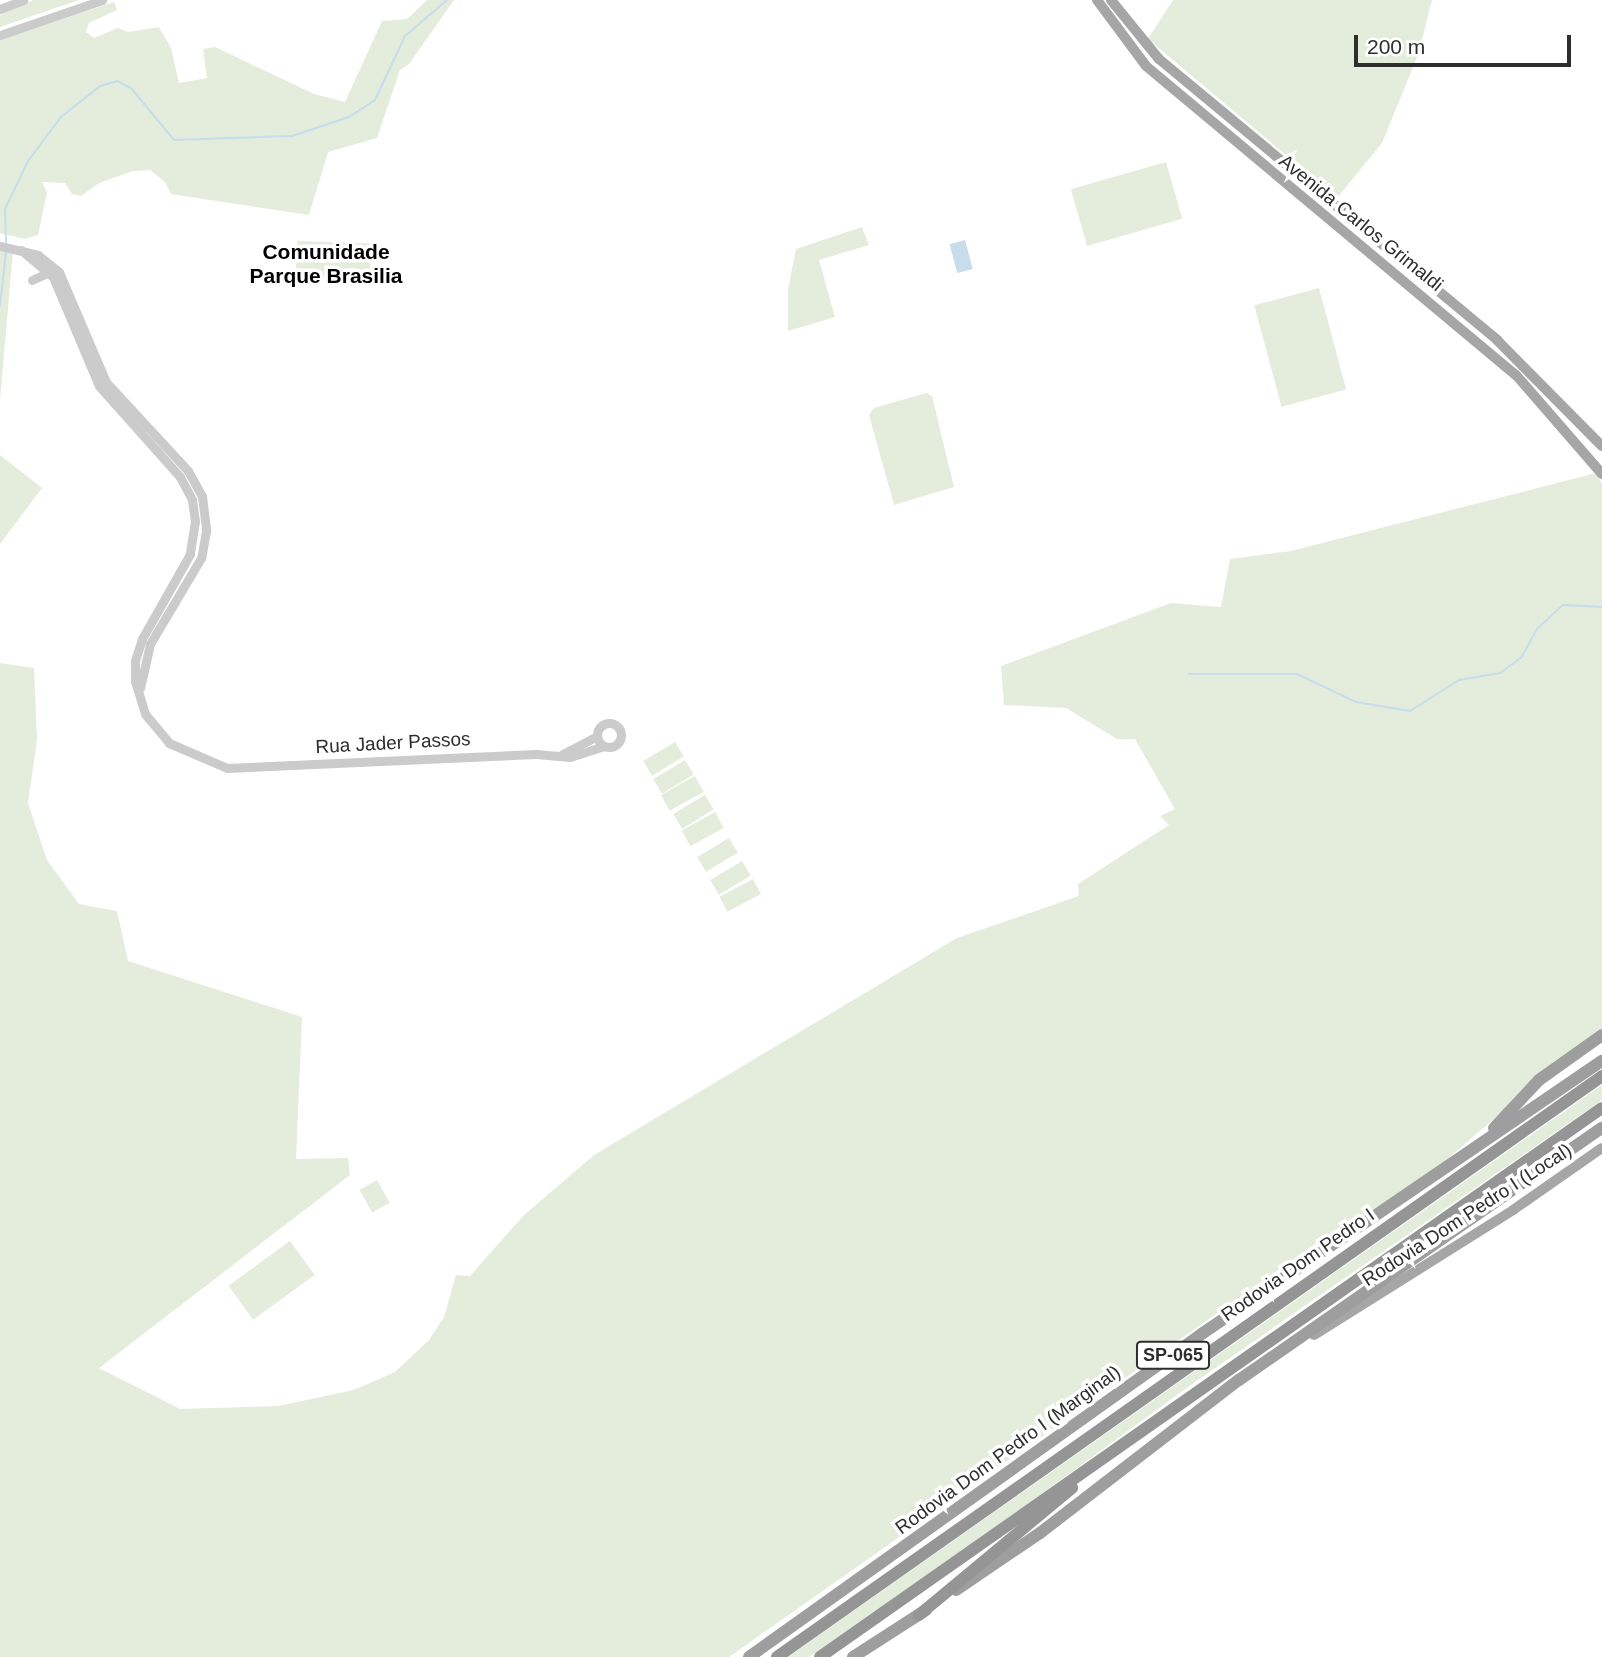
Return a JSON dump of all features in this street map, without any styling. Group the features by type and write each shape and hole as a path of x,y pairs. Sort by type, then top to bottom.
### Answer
{"highway":[{"path":"1417,1185 1485,1135 1539,1080 1602,1035"},
{"name":"Rodovia Dom Pedro I (Marginal)","path":"749,1657 1417,1185 1602,1061"},
{"name":"Rodovia Dom Pedro I","path":"777,1657 1602,1076"},
{"name":"SP-065","path":"820,1657 1602,1108"},
{"name":"SP-065","path":"853,1657 1040,1533 1239,1381 1602,1128"},
{"path":"919,1615 1133,1435"}],"main road":[{"name":"Avenida Carlos Grimaldi","path":"1097,0 1146,66 1444,314 1542,401 1602,474"},
{"name":"Avenida Carlos Grimaldi","path":"1111,0 1159,59 1460,309 1527,368 1602,446"},
{"path":"1390,270 1397,267 1427,282"},
{"path":"1444,314 1453,316 1460,309"},
{"name":"Rodovia Dom Pedro I (Local)","path":"1239,1381 1352,1312 1602,1147"}],"street":[{"path":"0,9 23,0"},
{"path":"0,35 102,0"},
{"path":"0,246 38,255 59,272 106,382 188,471 205,508 201,558 150,644 140,700"},
{"path":"19,250 49,272 99,386 180,477 194,511 190,554 138,651 135,681 140,700"},
{"path":"32,280 49,272"},
{"name":"Rua Jader Passos","path":"140,700 155,729 169,743 228,768 587,754 603,746"},
{"path":"607,723 619,729 618,743 603,746 597,736 607,723"},
{"name":"Rua Jader Passos","path":"559,755 597,736"}],"green space":[{"path":"33,0 79,0 0,27 0,15"},
{"path":"427,0 454,0 409,64 400,70 377,138 328,152 309,215 171,194 165,182 150,170 133,171 99,183 81,196 72,194 65,183 42,182 47,193 38,235 25,239 0,233 0,40 114,2 117,10 89,23 86,32 94,38 118,28 128,32 159,27 171,48 179,83 207,78 203,49 215,47 314,94 345,102 382,21 407,19"},
{"path":"1173,0 1432,0 1418,55 1382,143 1337,198 1148,39"},
{"path":"1166,162 1182,219 1087,246 1071,189"},
{"path":"862,227 869,245 819,260 835,317 788,331 788,289 796,249"},
{"path":"297,241 371,244 370,280 296,277"},
{"path":"0,250 13,251 0,401"},
{"path":"1319,288 1346,389 1281,407 1254,305"},
{"path":"926,393 932,396 954,487 894,505 869,415 874,408"},
{"path":"0,455 42,488 0,544"},
{"path":"1596,473 1602,484 1602,1036 1539,1080 1417,1185 1335,1230 729,1657 0,1657 0,663 34,668 37,740 28,803 47,860 79,904 117,911 128,961 302,1017 296,1159 348,1158 350,1175 99,1368 180,1409 278,1406 354,1390 395,1372 429,1340 444,1317 456,1275 470,1276 524,1215 594,1155 957,938 1079,896 1078,884 1169,825 1160,816 1175,809 1135,739 1117,739 1066,708 1004,705 1001,666 1171,603 1221,607 1230,559 1291,551"},
{"path":"675,742 684,757 652,776 643,761"},
{"path":"685,760 694,775 662,794 653,779"},
{"path":"695,776 704,792 670,811 661,795"},
{"path":"705,795 714,810 682,829 673,814"},
{"path":"715,812 724,828 690,846 682,830"},
{"path":"729,838 738,853 706,872 697,857"},
{"path":"742,861 751,876 719,895 710,880"},
{"path":"753,879 761,894 727,912 719,897"},
{"path":"1602,1085 1602,1100 1195,1382 1004,1521 809,1657 788,1657"},
{"path":"377,1180 390,1203 372,1212 360,1190"},
{"path":"290,1241 315,1275 253,1320 229,1286"}],"water":[{"path":"965,240 973,269 957,273 950,244"}],"waterway":[{"path":"6,242 5,209 28,161 61,117 100,86 117,81 131,88 174,140 292,136 349,117 375,100 405,36 447,0"},
{"path":"0,306 6,251"},
{"path":"1189,674 1297,674 1356,702 1410,711 1459,680 1500,673 1521,658 1537,629 1563,605 1602,607"}],"district":[{"name":"Comunidade Parque Brasilia","path":"326,264"}]}
